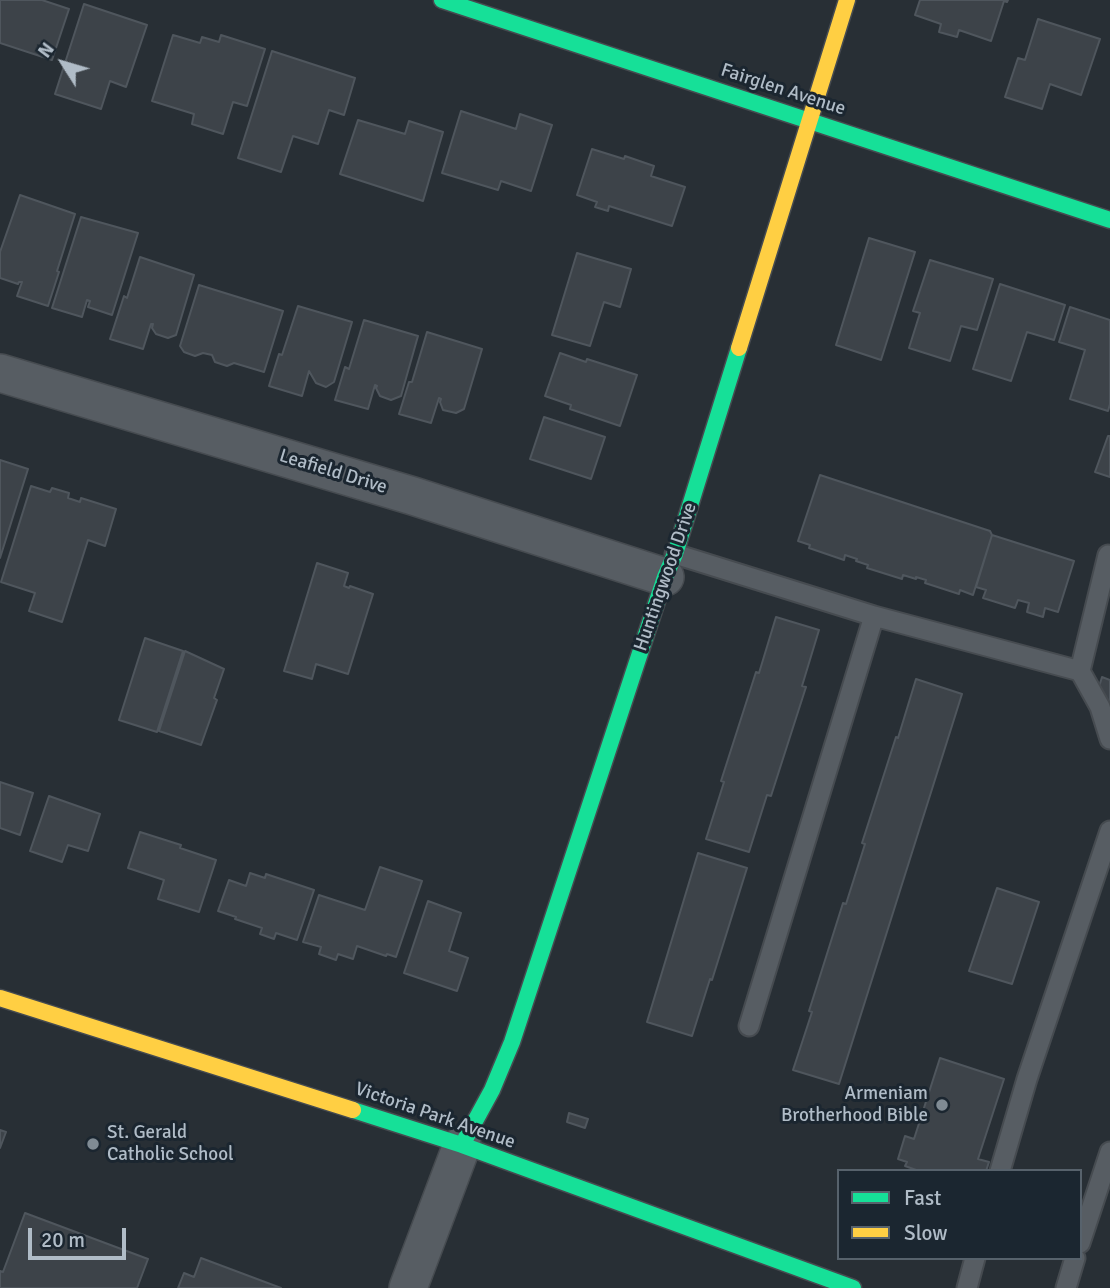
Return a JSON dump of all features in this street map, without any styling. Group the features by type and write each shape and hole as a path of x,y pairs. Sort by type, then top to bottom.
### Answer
{"street":[{"name":"Fairglen Avenue","path":"442,0 1110,220"},
{"name":"Huntingwood Drive","path":"462,1145 492,1090 512,1042 670,566 847,0"},
{"name":"Leafield Drive","path":"0,373 413,496 670,566"},
{"name":"Victoria Park Avenue","path":"0,998 462,1145 853,1288"},
{"path":"408,1288 462,1145"}],"lane":[{"path":"1108,555 1080,671 1100,707 1110,739"},
{"path":"670,566 874,616 1080,671"},
{"path":"749,1026 874,616"},
{"path":"1001,1169 1027,1079 1110,831"},
{"path":"1082,1237 1110,1152"},
{"path":"967,1288 974,1260"},
{"path":"1066,1288 1074,1260"}],"building":[{"path":"0,0 42,0 69,9 52,60 0,43"},
{"path":"920,0 1008,0 1004,1 991,41 959,30 957,37 939,32 941,24 915,15"},
{"path":"84,4 147,25 126,87 110,81 101,109 55,94"},
{"path":"1038,19 1100,39 1081,95 1050,84 1042,109 1005,97 1018,58 1025,60"},
{"path":"173,35 200,43 202,37 219,42 221,35 265,49 247,106 233,102 223,134 192,124 194,114 152,101"},
{"path":"272,51 355,78 344,115 329,110 318,144 293,136 281,172 238,158"},
{"path":"461,111 516,129 520,114 552,125 531,191 501,181 498,190 442,173"},
{"path":"358,120 405,134 409,121 443,132 423,201 340,174"},
{"path":"592,149 654,166 651,176 685,187 672,226 609,206 608,211 595,207 597,202 577,195"},
{"path":"20,195 75,214 48,306 17,296 22,282 18,284 0,278 0,252"},
{"path":"81,217 138,233 112,315 88,307 90,301 87,300 82,317 52,308"},
{"path":"869,238 915,252 881,360 836,345"},
{"path":"577,253 631,269 620,307 604,302 590,346 552,335"},
{"path":"140,257 194,275 176,335 168,338 156,334 151,324 143,349 110,339"},
{"path":"930,260 993,279 977,330 961,326 950,361 909,348 920,313 913,311"},
{"path":"1000,284 1065,305 1054,340 1027,332 1011,381 973,369"},
{"path":"199,285 283,311 264,372 234,363 227,366 215,362 212,355 203,353 195,356 184,352 180,346"},
{"path":"298,306 352,322 334,382 326,387 316,383 309,371 302,396 269,386"},
{"path":"1070,307 1110,320 1108,411 1070,399 1085,350 1059,342"},
{"path":"364,320 418,336 401,396 391,400 380,396 375,385 368,409 335,400 345,367 349,369"},
{"path":"427,332 482,349 464,409 456,413 443,410 439,398 431,423 399,414"},
{"path":"560,353 637,375 620,426 570,409 571,405 545,396"},
{"path":"544,417 605,437 591,479 530,459"},
{"path":"1110,436 1110,477 1095,472"},
{"path":"0,460 28,469 0,558"},
{"path":"820,475 990,531 992,535 973,595 960,590 959,594 925,583 926,580 916,577 903,575 902,579 867,568 868,565 856,561 857,559 845,555 844,560 809,548 810,545 798,541"},
{"path":"31,486 50,492 52,488 69,493 68,498 80,502 81,498 116,509 105,546 88,540 62,622 29,611 35,593 1,582"},
{"path":"992,535 1074,561 1058,612 1045,608 1043,617 1027,612 1029,603 1018,600 1015,608 983,598 986,590 976,587"},
{"path":"317,563 348,573 344,586 373,594 348,674 316,664 312,679 284,671"},
{"path":"776,617 819,630 802,686 806,687 771,796 767,795 749,852 706,839 724,782 721,781"},
{"path":"145,638 183,651 157,732 119,720"},
{"path":"185,651 224,669 214,698 217,700 201,745 159,731"},
{"path":"1102,677 1110,680 1110,701 1096,697"},
{"path":"916,679 962,694 839,1084 793,1070 812,1012 809,1011 843,903 846,904 865,844 862,843"},
{"path":"0,782 33,793 20,835 0,828"},
{"path":"49,796 100,814 88,851 68,845 62,862 30,851"},
{"path":"140,832 216,860 199,912 158,899 164,880 128,868"},
{"path":"698,853 747,868 692,1036 647,1022"},
{"path":"380,867 422,881 396,957 357,946 353,959 338,954 336,960 319,954 321,947 303,942 319,895 365,910"},
{"path":"250,873 265,878 266,874 314,890 297,940 276,933 274,939 260,934 262,928 218,911 229,880 246,886"},
{"path":"997,888 1039,902 1012,984 969,971"},
{"path":"428,901 461,913 449,951 468,958 457,991 404,973"},
{"path":"940,1058 1004,1079 978,1159 989,1162 987,1169 913,1169 905,1166 907,1162 898,1159 905,1136 914,1139"},
{"path":"569,1113 588,1119 585,1128 567,1122"},
{"path":"0,1130 6,1132 0,1148"},
{"path":"25,1213 148,1259 137,1288 0,1288 0,1271 3,1272"},
{"path":"201,1258 281,1288 178,1288 184,1273 194,1277"}],"traffic: fast":[{"path":"442,0 1110,220"},
{"path":"462,1145 492,1090 512,1042 665,577 675,554 739,348"},
{"path":"353,1110 462,1145 853,1288"}],"traffic: slow":[{"path":"739,348 847,0"},
{"path":"0,998 353,1110"}],"place":[{"name":"Armeniam Brotherhood Bible","path":"942,1105"},
{"name":"St. Gerald Catholic School","path":"93,1144"}]}
